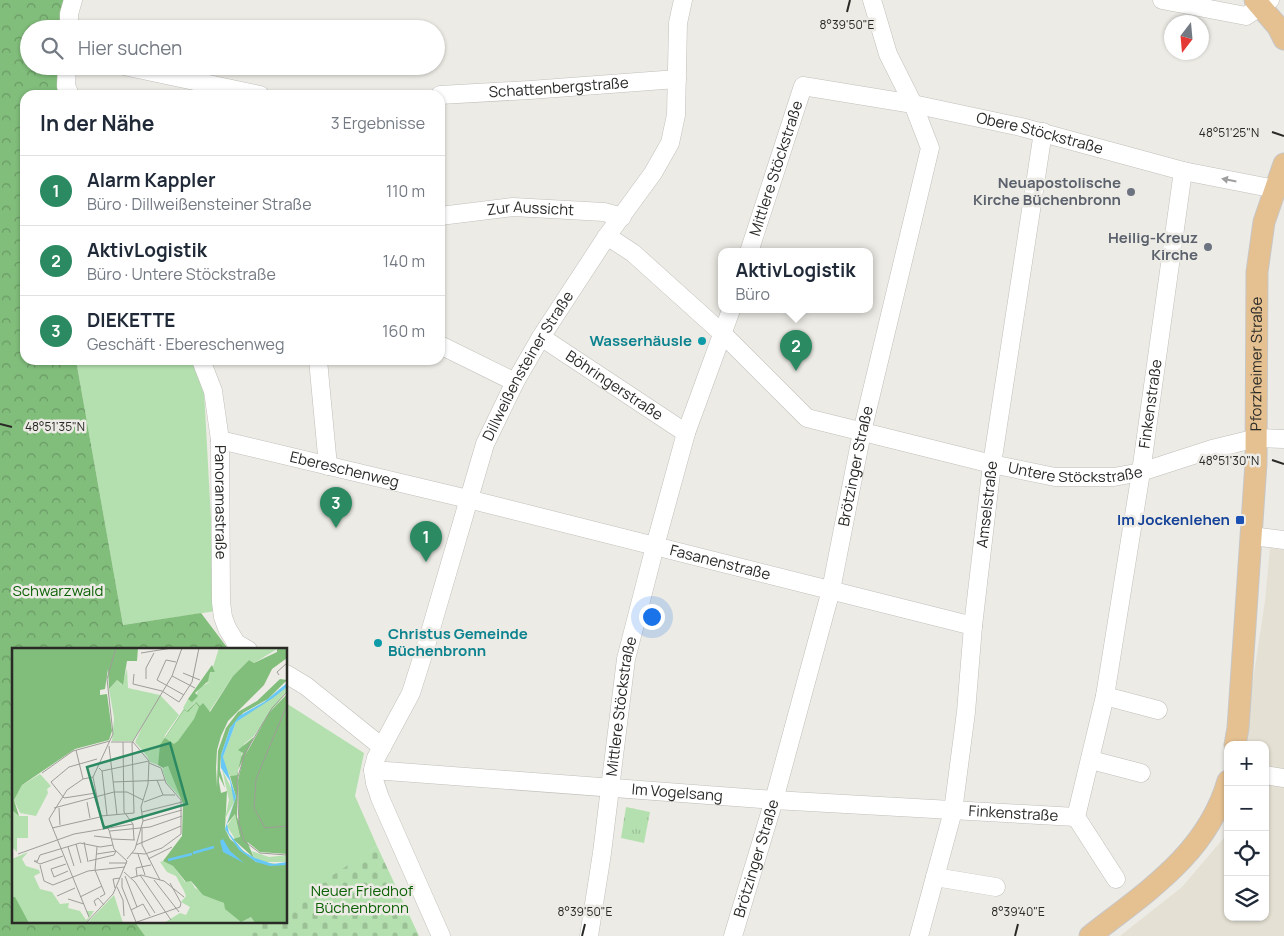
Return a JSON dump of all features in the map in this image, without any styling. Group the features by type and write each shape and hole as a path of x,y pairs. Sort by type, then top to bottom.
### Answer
{"main road":[{"path":"1262,2 1284,39"},
{"name":"Pforzheimer Straße","path":"1235,741 1257,438 1257,272 1264,222 1281,177"},
{"path":"1090,936 1154,886 1182,861 1212,820 1226,786"}],"street":[{"path":"69,20 73,0"},
{"name":"Dillweißensteiner Straße","path":"373,770 376,758 411,693 485,444 515,382 541,337 652,173 670,143 676,115 678,23 683,0"},
{"name":"Brötzinger Straße","path":"733,936 774,800 831,590 862,432 930,148 913,104 888,54 872,0"},
{"path":"1162,0 1246,16 1262,2"},
{"path":"67,75 68,90"},
{"path":"166,75 237,90"},
{"name":"Schattenbergstraße","path":"445,95 676,78"},
{"name":"Obere Stöckstraße","path":"803,86 913,104 1043,132 1183,171 1281,177"},
{"name":"Mittlere Stöckstraße","path":"750,248 803,86"},
{"name":"Amselstraße","path":"919,936 953,811 966,712 973,626 992,464 1043,132"},
{"name":"Finkenstraße","path":"1116,879 1076,818 1105,696 1141,472 1183,171"},
{"name":"Zur Aussicht","path":"445,215 513,206 604,212 622,217"},
{"name":"Untere Stöckstraße","path":"608,236 633,253 723,334 807,418 992,464 1055,476 1114,477 1141,472 1212,449 1257,438"},
{"name":"Mittlere Stöckstraße","path":"588,936 602,853 626,659 654,546 686,433 730,313"},
{"name":"Böhringerstraße","path":"541,337 686,433"},
{"path":"445,347 515,382"},
{"name":"Panoramastraße","path":"203,365 213,391 220,440 221,602 223,617 242,647"},
{"path":"318,365 328,466"},
{"path":"1257,438 1284,439"},
{"name":"Ebereschenweg","path":"220,440 468,499"},
{"name":"Fasanenstraße","path":"468,499 973,626"},
{"path":"1251,536 1284,540"},
{"path":"288,675 306,686 382,747"},
{"path":"1105,696 1158,710"},
{"path":"1091,760 1142,772"},
{"path":"373,770 374,783 380,798 441,936"},
{"name":"Im Vogelsang","path":"373,770 774,800 953,811"},
{"path":"1269,776 1284,778"},
{"name":"Finkenstraße","path":"953,811 1076,818"},
{"path":"935,877 996,887"}],"shaded area":[{"path":"1270,548 1284,550 1284,936 1120,936 1182,887 1224,838 1224,921 1269,921 1269,741 1247,741 1251,693 1265,601"}],"green space":[{"name":"Schwarzwald","path":"0,0 70,0 65,20 20,20 20,75 62,75 61,90 20,90 20,365 77,365 123,625 201,613 227,648 12,648 12,924 136,924 145,936 0,936"},
{"path":"77,365 194,365 204,391 216,611 123,625"},
{"path":"288,704 364,753 355,796 377,846 288,908"},
{"path":"626,807 650,812 644,843 621,838"},
{"name":"Neuer Friedhof Büchenbronn","path":"377,846 419,936 245,936 261,924 288,924 288,905"},
{"path":"136,924 263,924 246,936 145,936"}],"place":[{"name":"Neuapostolische Kirche Büchenbronn","path":"1131,192"},
{"name":"Heilig-Kreuz Kirche","path":"1208,247"},
{"name":"Wasserhäusle","path":"702,341"},
{"name":"AktivLogistik","path":"796,371"},
{"name":"Im Jockenlehen","path":"1240,520"},
{"name":"DIEKETTE","path":"336,528"},
{"name":"Alarm Kappler","path":"426,562"},
{"name":"Christus Gemeinde Büchenbronn","path":"378,643"}]}
